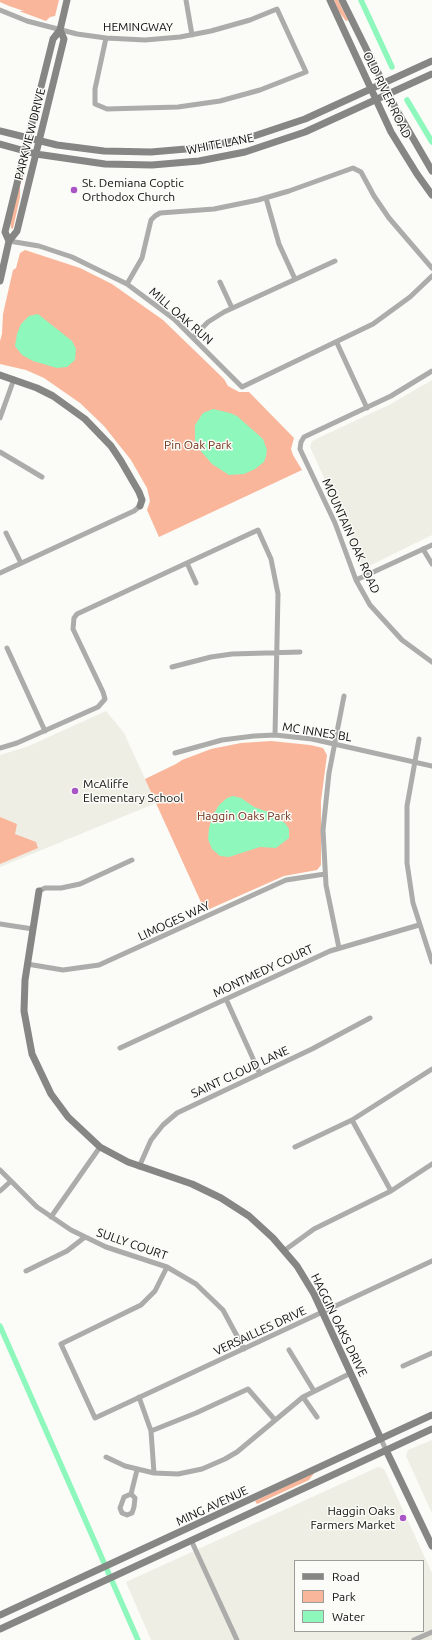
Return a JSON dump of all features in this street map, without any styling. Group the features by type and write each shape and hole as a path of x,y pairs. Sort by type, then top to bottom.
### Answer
{"main road":[{"name":"PARKVIEW DRIVE","path":"9,240 6,232 24,151 53,39 60,30 67,0"},
{"name":"OLD RIVER ROAD","path":"330,0 376,100 403,154 432,195"},
{"name":"OLD RIVER ROAD","path":"342,0 389,94 432,171"},
{"name":"PARKVIEW DRIVE","path":"0,281 9,240 17,231 64,39 60,30"},
{"name":"WHITE LANE","path":"0,131 28,139 80,149 120,152 151,152 198,148 245,139 282,128 326,110 432,61"},
{"name":"WHITE LANE","path":"0,144 36,154 81,162 128,165 199,161 246,152 283,141 432,74"},
{"path":"0,375 14,379 53,396 85,419 98,431 111,446 129,474 142,500 140,506"},
{"name":"HAGGIN OAKS DRIVE","path":"39,891 27,964 24,1011 29,1042 38,1069 51,1094 68,1117 100,1146 139,1167 192,1184 222,1198 262,1226 285,1250 306,1280 323,1312 381,1439"},
{"name":"MING AVENUE","path":"0,1615 100,1571 432,1415"},
{"name":"MING AVENUE","path":"0,1629 432,1429"},
{"path":"386,1450 432,1546"},
{"path":"191,1540 196,1531 228,1510"}],"street":[{"path":"186,0 192,35"},
{"name":"HEMINGWAY","path":"0,10 27,21 60,30 106,38 146,40 192,35 228,27 277,9 306,72 260,90 199,104 136,109 107,109 95,104 95,89 106,38"},
{"path":"127,284 142,258 152,220 160,213 214,209 266,198 353,168 361,172 374,196 390,218 432,268"},
{"path":"266,198 279,244 295,279"},
{"name":"MILL OAK RUN","path":"9,240 39,246 68,256 95,267 127,284 156,304 193,337 242,387 337,343"},
{"path":"193,337 212,319 232,308 335,260"},
{"path":"432,276 410,297 385,317 337,343 367,408 406,388 432,371"},
{"path":"220,282 232,308"},
{"path":"0,418 14,379"},
{"name":"MOUNTAIN OAK ROAD","path":"367,408 304,437 301,442 300,449 335,524 356,580 370,605 390,629 414,650 432,662"},
{"path":"0,452 42,477"},
{"path":"0,573 134,511 140,506"},
{"path":"0,748 45,731 98,707 105,699 104,692 73,628 74,618 77,614 258,530 271,559 277,582 275,735"},
{"path":"6,533 21,563"},
{"path":"356,580 432,544"},
{"path":"423,549 432,564"},
{"path":"187,563 196,583"},
{"path":"7,648 45,731"},
{"path":"172,666 232,654 300,652"},
{"path":"339,948 330,907 325,874 324,813 329,773 344,696"},
{"name":"MC INNES BL","path":"175,752 222,740 275,735 305,738 432,766"},
{"path":"419,739 407,806 406,840 410,881 419,925 432,962"},
{"path":"39,891 46,888 61,888 80,884 132,860"},
{"name":"LIMOGES WAY","path":"27,964 63,970 99,966 286,880 325,874"},
{"path":"0,924 33,929"},
{"name":"MONTMEDY COURT","path":"120,1048 339,948 419,925"},
{"path":"226,999 260,1074"},
{"name":"SAINT CLOUD LANE","path":"139,1167 151,1140 170,1119 187,1107 312,1049 370,1018"},
{"path":"295,1147 352,1120 432,1069"},
{"path":"352,1120 391,1191"},
{"path":"51,1217 100,1146"},
{"path":"285,1250 314,1228 391,1191 432,1164"},
{"name":"SULLY COURT","path":"0,1170 10,1182 51,1217 85,1237 112,1249 168,1267 196,1284 214,1301 230,1321 244,1349"},
{"path":"0,1190 10,1182"},
{"path":"26,1271 62,1254 85,1237"},
{"name":"VERSAILLES DRIVE","path":"168,1267 155,1291 141,1305 61,1344 95,1418 432,1261"},
{"path":"289,1350 314,1391"},
{"path":"403,1366 432,1353"},
{"path":"106,1457 137,1470 154,1473 178,1474 214,1465 237,1452 304,1397 351,1374"},
{"path":"150,1431 196,1413 248,1389 275,1420"},
{"path":"139,1397 150,1431 154,1473"},
{"path":"304,1397 317,1417"},
{"name":"HAGGIN OAKS DRIVE","path":"381,1439 386,1450"},
{"path":"131,1494 137,1470"},
{"path":"191,1540 237,1640"},
{"path":"414,1640 432,1632"}],"shaded area":[{"path":"432,380 432,535 367,567 361,564 347,528 310,447 312,441 389,405"},
{"name":"McAliffe Elementary School","path":"106,711 124,733 156,803 0,867 0,755 29,746"},
{"path":"432,1440 432,1513 406,1456 408,1450"},
{"path":"378,1467 384,1469 432,1573 432,1640 151,1640 126,1582"}],"green space":[{"path":"0,0 59,0 55,16 50,17 46,21 19,11 24,11 0,2"},
{"path":"334,0 338,0 348,20 346,21 339,12"},
{"path":"26,160 13,229 11,228 10,222"},
{"name":"Pin Oak Park","path":"25,250 80,268 112,284 163,320 224,379 228,386 239,392 249,392 294,438 291,449 302,470 159,537 147,510 150,501 147,488 131,460 104,426 80,403 44,378 26,370 0,364 0,341 2,334 3,314 13,270 16,268 20,253"},
{"name":"Haggin Oaks Park","path":"271,741 310,745 323,748 327,755 321,801 321,865 317,870 284,876 205,911 145,779 182,760 211,749 241,743"},
{"path":"0,817 17,824 15,834 36,842 38,848 0,864"},
{"path":"315,1472 309,1480 257,1504 255,1501"}],"water":[{"path":"38,314 72,341 76,349 75,360 67,367 57,368 33,361 22,355 15,346 17,334 21,324 29,316"},
{"path":"213,409 237,416 263,439 267,450 264,462 255,469 244,474 229,475 212,464 200,450 195,440 195,425 203,413"},
{"path":"233,796 241,798 254,807 268,812 285,823 289,829 289,838 276,848 260,847 229,857 220,856 212,849 208,839 209,828 213,815 219,805 227,798"}],"waterway":[{"path":"361,0 392,67"},
{"path":"407,100 432,142"},
{"path":"0,1326 138,1640"}],"place":[{"name":"St. Demiana Coptic Orthodox Church","path":"74,190"},
{"name":"McAliffe Elementary School","path":"75,791"},
{"name":"Haggin Oaks Farmers Market","path":"403,1518"}]}
